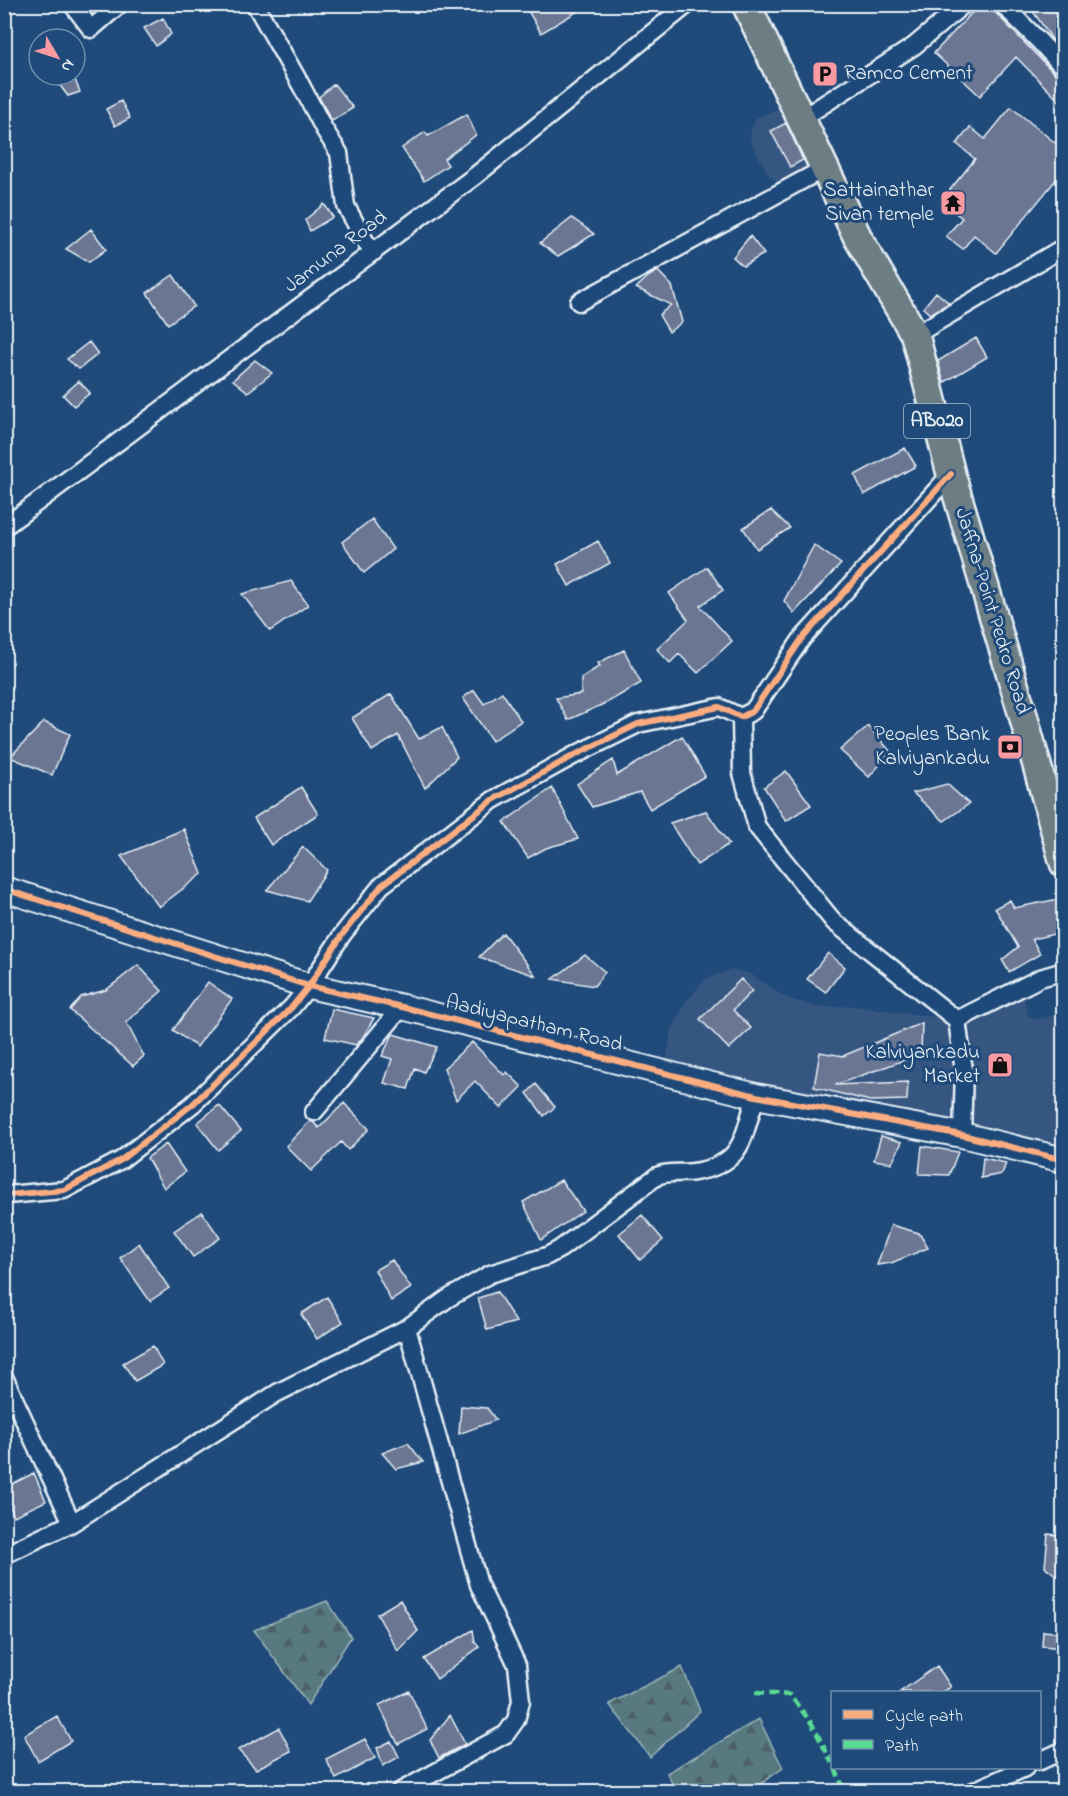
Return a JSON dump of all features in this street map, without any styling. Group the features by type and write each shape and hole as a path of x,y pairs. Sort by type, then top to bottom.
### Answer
{"main road":[{"name":"Jaffna-Point Pedro Road","path":"746,4 858,238 915,335 951,474 1064,863"}],"street":[{"path":"72,4 91,28 120,4"},
{"path":"255,4 339,153 346,206 364,241 374,252"},
{"name":"Jamuna Road","path":"4,526 474,176 688,4"},
{"path":"801,119 914,46 964,4"},
{"path":"1002,4 1064,68"},
{"path":"579,302 825,168"},
{"path":"915,335 1064,247"},
{"path":"741,717 753,711 801,640 951,474"},
{"path":"8,1196 64,1190 121,1160 193,1104 292,1006 309,986 342,935 381,886 494,800 573,756 638,724 719,707 741,717"},
{"path":"741,717 742,773 757,827 834,922 957,1020 964,1071 962,1135"},
{"name":"Aadiyapatham Road","path":"4,889 309,986 402,1007 756,1096 962,1135 1064,1160"},
{"path":"957,1020 1040,978 1064,971"},
{"path":"314,1112 402,1007"},
{"path":"4,1555 72,1523 277,1393 407,1328 447,1299 490,1274 548,1256 657,1176 694,1172 724,1163 735,1154 740,1146 756,1096"},
{"path":"399,1791 506,1734 516,1720 521,1701 517,1665 479,1585 407,1328"},
{"path":"4,1377 72,1523"},
{"path":"1041,1761 1064,1750"},
{"path":"971,1791 1020,1769"}],"shaded area":[{"path":"793,102 825,168 777,182 769,176 750,141 751,130 756,118"},
{"path":"730,970 749,973 786,998 819,1007 854,1006 957,1020 1022,987 1028,1016 1039,1019 1063,1014 1063,1160 664,1074 671,1031 686,1002 707,978"}],"green space":[{"path":"327,1601 351,1637 308,1705 254,1630"},
{"path":"682,1667 700,1711 650,1757 609,1704"},
{"path":"759,1719 783,1768 751,1791 676,1791 667,1773"}],"building":[{"path":"524,4 590,4 541,33"},
{"path":"980,4 987,4 1056,75 1064,78 1064,106 1016,57 980,96 934,53"},
{"path":"1028,4 1059,4 1064,11 1064,52 1054,42"},
{"path":"163,18 171,34 156,46 144,28"},
{"path":"334,84 353,108 332,121 319,97"},
{"path":"61,87 78,87 80,92 68,96"},
{"path":"121,101 130,118 115,126 106,109"},
{"path":"1011,107 1064,150 1064,170 996,253 974,235 963,249 946,236 962,218 941,201 975,159 957,144 970,127 985,139"},
{"path":"467,114 476,135 444,159 448,165 424,181 402,148 425,132 428,136"},
{"path":"786,123 803,160 790,167 771,131"},
{"path":"324,204 333,217 310,231 305,220"},
{"path":"572,218 594,234 558,256 540,243"},
{"path":"91,229 106,249 89,262 66,249"},
{"path":"750,236 764,254 743,266 733,257"},
{"path":"658,271 672,286 682,322 669,332 659,315 671,305 636,288"},
{"path":"173,275 194,306 168,324 147,293"},
{"path":"936,292 949,303 930,314 923,308"},
{"path":"976,338 987,357 945,382 938,361"},
{"path":"89,342 98,354 79,369 67,359"},
{"path":"255,360 272,373 248,392 233,380"},
{"path":"79,381 90,393 74,406 63,395"},
{"path":"905,448 916,466 864,495 855,475"},
{"path":"771,510 790,528 757,549 743,528"},
{"path":"372,519 393,549 364,573 342,542"},
{"path":"598,541 610,563 569,586 557,564"},
{"path":"814,545 841,564 794,613 784,601"},
{"path":"707,567 723,590 700,606 732,641 698,673 679,654 670,663 657,649 688,620 669,593"},
{"path":"291,581 308,605 270,631 242,594"},
{"path":"624,650 641,683 608,702 568,720 556,698 581,694 581,678 600,666 598,663"},
{"path":"474,690 484,704 502,692 521,721 492,741 463,698"},
{"path":"391,694 419,739 442,727 457,757 425,788 398,735 372,751 352,718"},
{"path":"44,722 70,734 52,775 10,757"},
{"path":"868,726 891,752 869,777 840,750"},
{"path":"682,736 705,776 650,809 640,792 592,807 577,784 613,760 617,775"},
{"path":"786,771 811,805 786,821 764,787"},
{"path":"947,784 969,804 944,821 913,793"},
{"path":"301,787 318,814 271,845 254,818"},
{"path":"552,788 578,839 546,848 528,858 504,822"},
{"path":"706,811 729,844 697,865 670,823"},
{"path":"184,829 202,874 159,907 121,856"},
{"path":"303,847 327,870 307,901 267,890"},
{"path":"1064,898 1064,932 1032,939 1040,954 1009,972 1002,960 1018,947 995,908 1010,900 1014,908"},
{"path":"503,933 536,976 479,957"},
{"path":"828,953 845,967 826,992 807,979"},
{"path":"585,955 605,972 594,986 553,979"},
{"path":"138,965 162,991 126,1022 144,1056 133,1066 70,1010 81,997 106,990"},
{"path":"741,979 752,991 733,1010 751,1028 729,1049 700,1019"},
{"path":"208,982 232,999 197,1047 173,1030"},
{"path":"332,1009 374,1018 356,1045 325,1038"},
{"path":"922,1023 921,1054 835,1085 908,1082 907,1100 870,1101 814,1087 820,1052 843,1056"},
{"path":"393,1034 437,1047 424,1072 415,1068 408,1089 384,1083 392,1059 382,1056"},
{"path":"472,1042 504,1075 507,1072 522,1087 501,1108 475,1081 456,1100 444,1068"},
{"path":"536,1084 555,1107 544,1116 527,1093"},
{"path":"344,1103 369,1129 348,1150 341,1142 311,1171 286,1146 310,1121 319,1128"},
{"path":"219,1105 241,1131 218,1150 197,1123"},
{"path":"881,1136 902,1142 892,1163 874,1160"},
{"path":"166,1144 185,1172 164,1188 147,1158"},
{"path":"922,1146 958,1152 949,1175 919,1174"},
{"path":"983,1158 1006,1163 1002,1174 981,1178"},
{"path":"561,1180 583,1211 541,1240 523,1202"},
{"path":"202,1212 220,1238 193,1257 174,1231"},
{"path":"642,1215 663,1240 640,1260 619,1234"},
{"path":"891,1225 919,1233 928,1248 891,1263 877,1265"},
{"path":"139,1243 169,1288 150,1301 120,1258"},
{"path":"392,1260 411,1288 391,1301 375,1270"},
{"path":"497,1292 516,1322 487,1330 478,1298"},
{"path":"327,1297 343,1322 317,1339 301,1314"},
{"path":"153,1346 163,1365 135,1381 123,1363"},
{"path":"461,1406 487,1408 496,1420 459,1434"},
{"path":"408,1443 423,1462 396,1469 382,1453"},
{"path":"34,1473 46,1501 14,1516 4,1488"},
{"path":"1048,1534 1064,1536 1064,1581 1045,1567"},
{"path":"400,1600 418,1631 398,1651 377,1614"},
{"path":"473,1630 475,1642 479,1647 437,1679 424,1659"},
{"path":"1043,1631 1064,1633 1064,1648 1042,1646"},
{"path":"937,1666 951,1687 945,1691 901,1691"},
{"path":"409,1691 427,1729 398,1744 379,1705"},
{"path":"450,1715 465,1744 439,1758 430,1740"},
{"path":"57,1716 71,1741 38,1761 24,1735"},
{"path":"279,1728 291,1751 256,1769 238,1750"},
{"path":"365,1739 375,1758 336,1779 326,1759"},
{"path":"391,1741 399,1757 383,1766 377,1748"}],"marked path":[{"path":"755,1693 790,1695 812,1724 831,1761"},
{"path":"835,1769 845,1792"}],"cycle path":[{"path":"7,1195 64,1190 121,1160 193,1104 292,1007 309,986 342,935 381,886 493,800 573,756 638,724 719,707 741,717 753,711 801,640 951,474"},
{"path":"4,889 309,986 402,1007 756,1096 962,1135 1064,1160"}],"place":[{"name":"Ramco Cement","path":"825,74"},
{"name":"Sattainathar Sivan temple","path":"953,203"},
{"name":"Peoples Bank Kalviyankadu","path":"1010,747"},
{"name":"Kalviyankadu Market","path":"1000,1065"}]}
